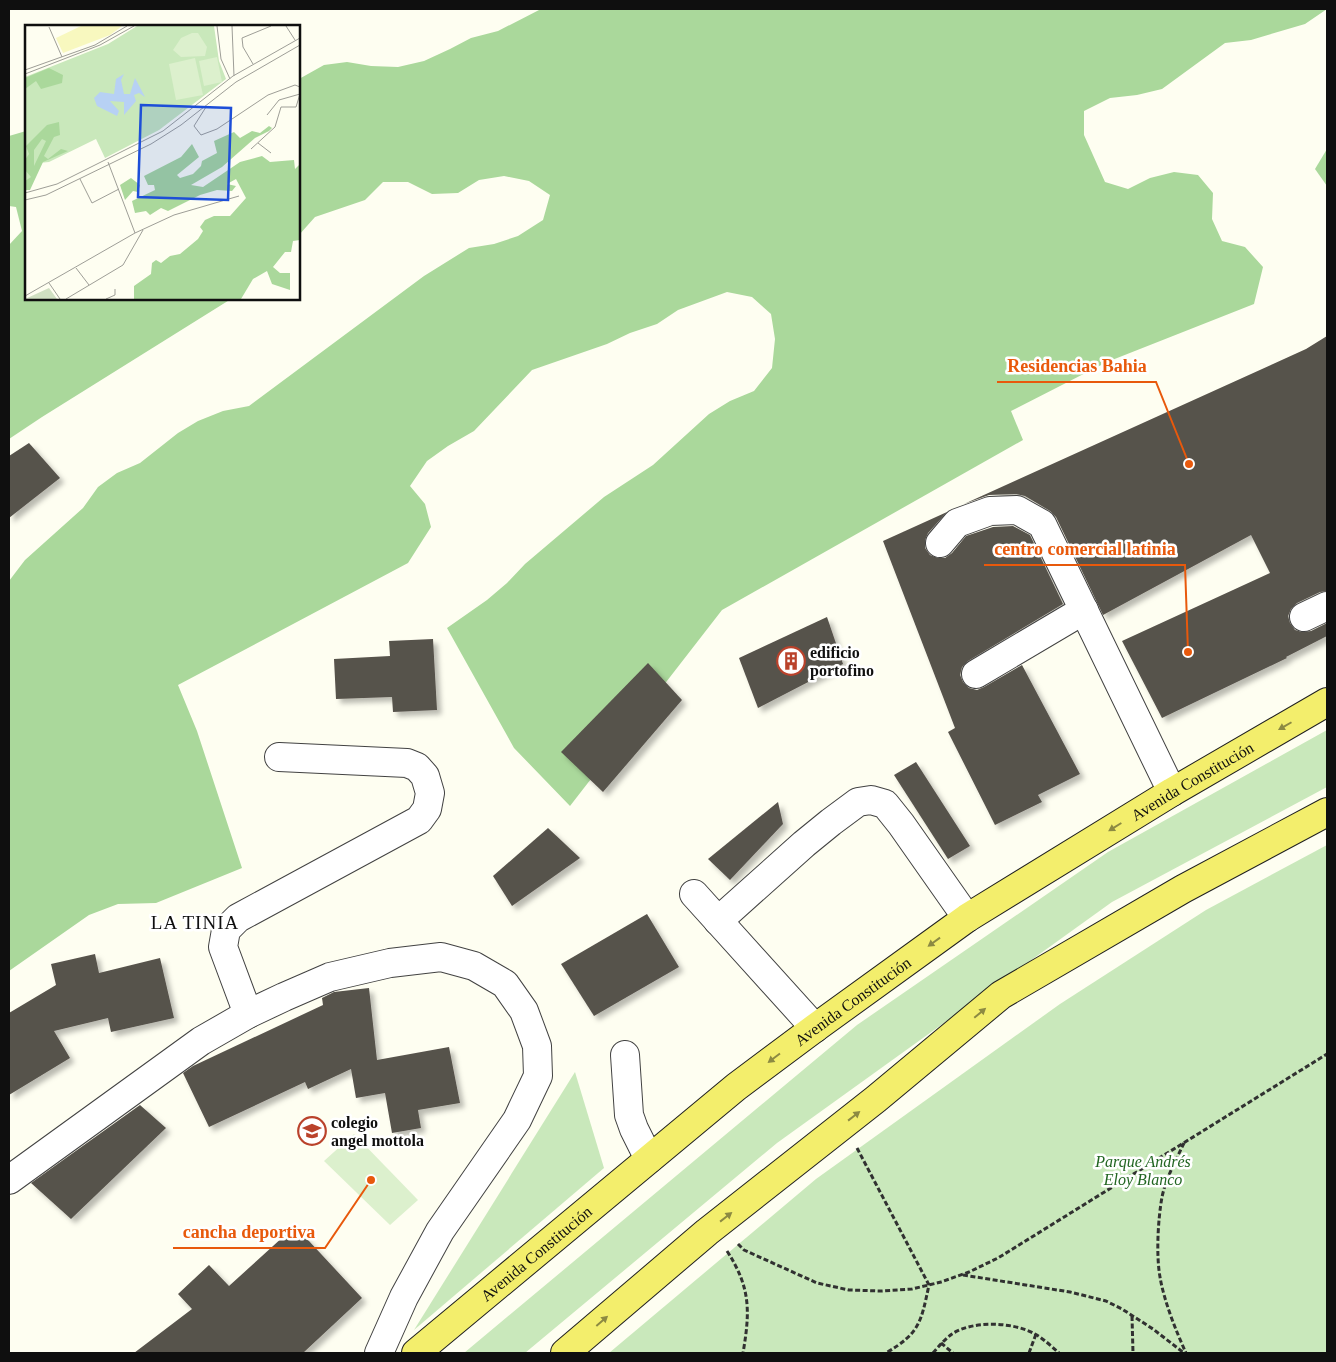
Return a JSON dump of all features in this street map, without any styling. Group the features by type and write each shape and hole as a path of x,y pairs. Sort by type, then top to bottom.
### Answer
{"main road":[{"name":"Avenida Constitución","path":"416,1353 736,1087 967,918 1172,792 1327,702"},
{"path":"565,1353 707,1232 876,1099 1001,995 1183,889 1327,812"}],"street":[{"path":"940,543 957,523 990,511 1017,510 1042,524 1172,792"},
{"path":"976,674 1084,610"},
{"path":"248,1014 223,947 226,930 238,918 419,820 427,809 430,793 425,776 417,767 407,764 279,757"},
{"path":"718,921 831,822 858,802 870,800 885,804 967,918"},
{"path":"694,894 815,1028"},
{"path":"9,1180 201,1041 248,1014 330,977 390,963 441,957 474,966 505,984 524,1011 537,1046 538,1076 518,1120 440,1232 404,1297 379,1353"},
{"path":"625,1055 630,1115 634,1129 649,1159"}],"path":[{"path":"734,1240 744,1250 818,1284 849,1290 881,1291 912,1289 941,1282 962,1275 998,1258 1327,1054"},
{"path":"853,1141 929,1284 922,1313 914,1330 900,1344 886,1353"},
{"path":"1184,1142 1162,1195 1159,1223 1159,1252 1160,1277 1176,1331 1185,1353"},
{"path":"724,1248 740,1274 746,1295 748,1317 743,1353"},
{"path":"962,1275 1088,1296 1106,1301 1132,1315 1185,1353"},
{"path":"1132,1315 1133,1353"},
{"path":"934,1353 941,1343 954,1333 974,1326 999,1324 1020,1327 1036,1334 1060,1353"},
{"path":"1029,1353 1036,1334"},
{"path":"941,1343 953,1353"}],"green space":[{"path":"541,9 1327,9 1305,24 1251,40 1225,43 1162,89 1137,95 1110,98 1084,111 1084,135 1105,182 1128,189 1150,178 1174,172 1198,175 1213,193 1212,219 1222,241 1245,247 1263,267 1254,304 1107,362 1011,411 1023,440 722,610 570,806 514,748 447,628 487,600 525,564 604,497 653,465 709,414 730,401 754,391 772,368 775,339 771,314 752,297 727,292 678,310 657,324 630,333 607,344 532,370 474,431 427,461 410,486 425,504 431,527 408,563 178,685 197,731 242,868 156,903 118,904 89,915 9,971 9,581 25,560 83,508 98,487 117,473 140,463 178,433 198,421 223,411 249,406 424,276 469,248 494,244 518,236 543,220 550,195 529,181 504,176 479,180 458,193 432,194 408,182 383,182 365,200 315,217 300,234 300,78 324,65 347,62 371,66 398,67 424,61 471,38 498,31"},
{"path":"25,131 25,300 229,300 9,439 9,245 22,231 16,207 9,206 9,136"},
{"path":"1327,149 1327,186 1315,169"},
{"path":"1327,730 1327,787 1112,902 777,1143 525,1353 464,1353 857,1025 1108,852"},
{"name":"Parque Andrés Eloy Blanco","path":"1327,845 1327,1353 609,1353 816,1179 1060,1004 1206,910"},
{"path":"575,1072 604,1168 414,1330"},
{"path":"354,1134 418,1200 390,1225 324,1161"}],"building":[{"path":"1327,336 1327,591 1320,592 1297,603 1291,609 1288,616 1295,630 1302,632 1311,631 1327,623 1327,636 1287,658 1162,718 1122,641 1270,573 1251,535 1103,615 1056,517 1050,511 1025,496 1016,494 989,495 964,504 1306,349"},
{"path":"29,443 60,478 9,518 9,456"},
{"path":"947,512 928,533 925,540 925,548 930,555 945,558 952,553 966,536 993,527 1013,526 1030,535 1063,604 968,661 962,667 960,675 963,682 969,688 977,690 1022,665 1080,774 1038,795 1042,802 995,825 948,732 955,728 883,541"},
{"name":"edificio portofino","path":"827,617 843,664 758,708 739,658"},
{"path":"433,639 437,710 393,712 392,697 336,699 334,659 390,656 389,641"},
{"path":"648,663 682,700 603,792 561,752"},
{"path":"916,762 970,846 948,859 894,775"},
{"path":"778,802 783,824 730,880 708,859"},
{"path":"548,828 580,858 512,906 493,876"},
{"path":"647,914 679,967 594,1016 561,964"},
{"path":"95,954 99,973 160,958 174,1018 111,1032 108,1018 54,1031 70,1058 9,1095 9,1013 56,985 51,964"},
{"path":"369,988 377,1060 449,1047 460,1103 418,1110 421,1128 392,1133 385,1093 356,1098 351,1069 308,1089 305,1082 209,1127 183,1073 193,1066 323,1005 322,998 334,992"},
{"path":"140,1105 166,1128 71,1219 31,1183"},
{"path":"295,1226 362,1298 303,1353 134,1353 192,1309 178,1294 209,1265 229,1286"}],"place":[{"name":"Residencias Bahia","path":"1189,464"},
{"name":"centro comercial latinia","path":"1188,652"},
{"name":"edificio portofino","path":"791,661"},
{"name":"colegio angel mottola","path":"312,1131"},
{"name":"cancha deportiva","path":"371,1180"}],"district":[{"name":"LA TINIA","path":"195,922"}]}
